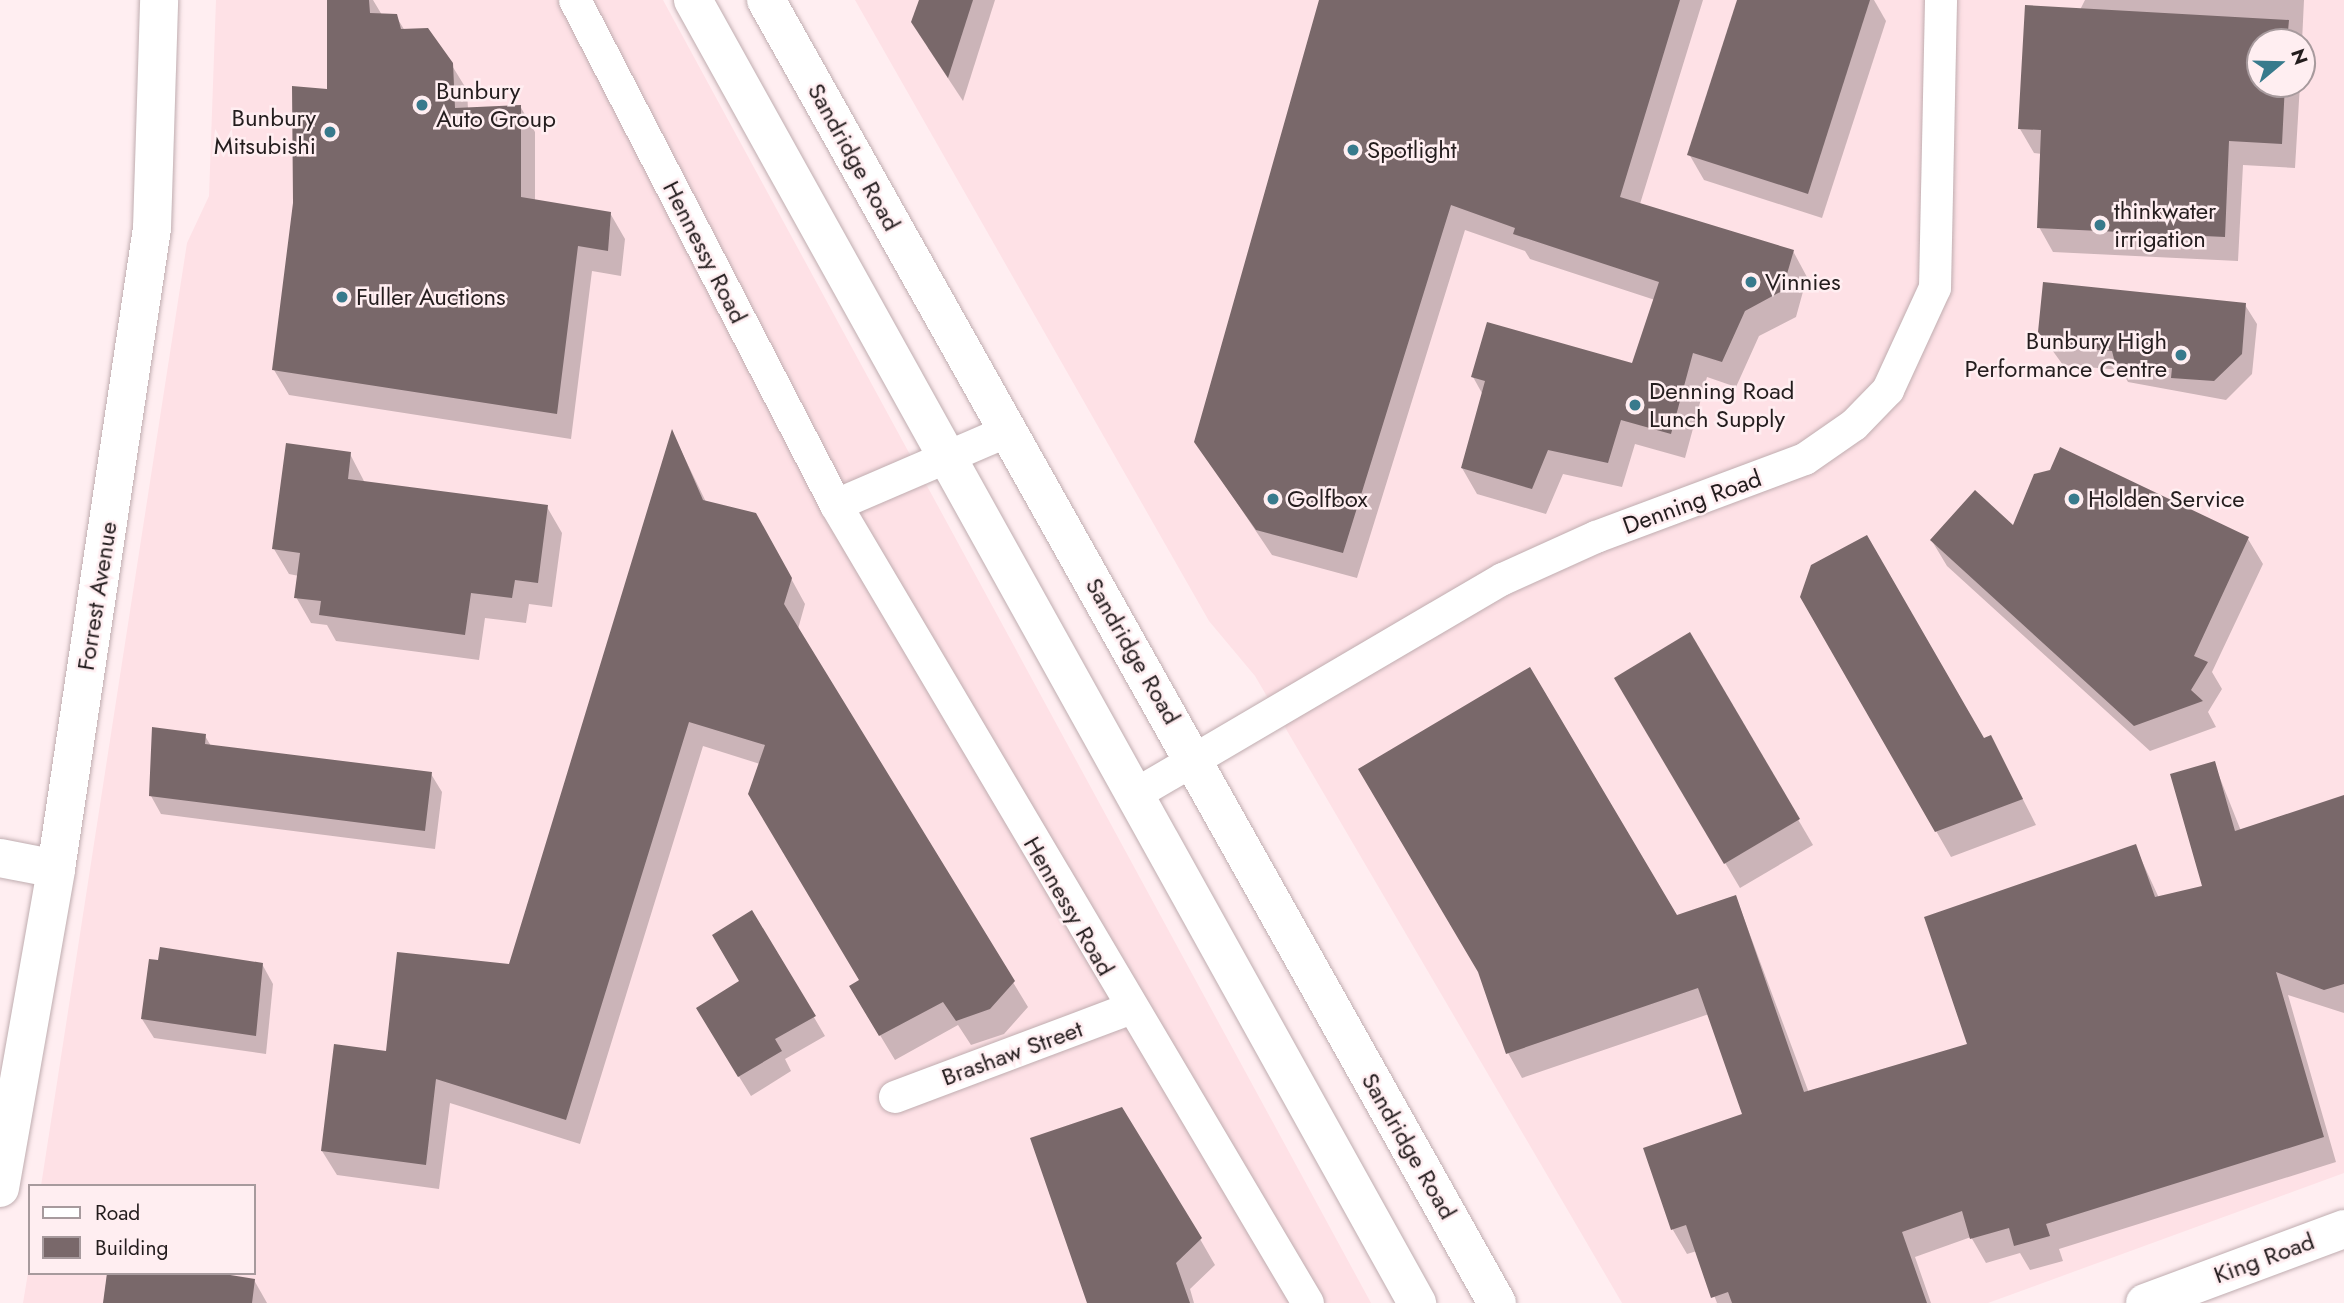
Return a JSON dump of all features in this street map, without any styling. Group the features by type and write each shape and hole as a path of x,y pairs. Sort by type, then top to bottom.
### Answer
{"main road":[{"name":"Forrest Avenue","path":"0,1188 56,869 152,228 159,0"},
{"path":"693,0 1417,1303"},
{"name":"Sandridge Road","path":"766,0 1195,760 1497,1303"},
{"path":"0,858 56,869"},
{"name":"King Road","path":"2145,1303 2344,1229"}],"street":[{"name":"Hennessy Road","path":"575,0 836,505 1129,1009 1308,1303"},
{"name":"Denning Road","path":"1136,794 1503,579 1596,537 1805,459 1854,425 1888,390 1914,344 1935,288 1941,0"},
{"path":"836,505 947,460 1008,431"},
{"name":"Brashaw Street","path":"895,1097 1129,1009"}],"shaded area":[{"path":"216,0 663,0 1371,1303 23,1303 28,1273 256,1275 256,1184 41,1184 187,243 209,196"},
{"path":"855,0 2344,0 2344,1173 1988,1303 1622,1303 1255,676 1209,621"}],"building":[{"path":"327,0 369,0 370,13 397,14 401,29 428,28 453,63 455,108 521,105 521,197 611,212 608,251 578,246 557,414 272,370 293,203 292,86 327,89"},
{"path":"919,0 973,0 948,78 911,22"},
{"path":"1319,0 1680,0 1620,197 1794,250 1782,291 1745,311 1722,362 1693,353 1671,434 1621,420 1608,463 1548,450 1532,489 1461,468 1485,381 1471,377 1487,322 1632,363 1659,282 1513,234 1515,228 1451,205 1343,553 1256,530 1194,442"},
{"path":"1737,0 1870,0 1808,194 1687,155"},
{"path":"2025,5 2289,20 2288,28 2246,28 2246,98 2284,98 2282,144 2229,141 2225,237 2037,228 2041,130 2018,129"},
{"path":"2043,282 2246,303 2242,354 2214,381 2171,378 2172,368 2115,363 2112,351 2050,346 2038,332"},
{"path":"672,429 703,500 756,513 792,578 784,604 1015,981 990,1009 956,1021 943,1002 879,1036 849,986 859,980 748,794 765,745 689,722 566,1120 436,1079 426,1165 321,1151 334,1044 386,1051 397,952 509,964"},
{"path":"286,443 351,452 348,479 548,505 538,583 515,580 512,598 471,593 465,635 319,615 321,601 294,598 300,553 272,549"},
{"path":"2060,447 2249,537 2194,656 2208,662 2191,690 2203,701 2134,726 1930,540 1975,490 2013,525 2034,474 2050,470"},
{"path":"1867,535 1984,738 1991,735 2023,799 1935,832 1800,597 1811,565"},
{"path":"1690,632 1800,819 1724,864 1614,678"},
{"path":"1530,667 1677,915 1736,895 1804,1092 1967,1044 1924,917 2136,844 2155,897 2202,886 2170,774 2215,761 2235,831 2344,795 2344,984 2324,990 2276,972 2324,1137 2046,1224 2050,1236 2014,1246 2009,1228 1970,1239 1962,1211 1902,1232 1927,1303 1732,1303 1728,1292 1711,1298 1686,1225 1671,1230 1643,1148 1742,1114 1698,988 1506,1054 1478,972 1358,769"},
{"path":"152,727 206,734 205,744 432,772 425,831 149,796"},
{"path":"752,910 816,1016 775,1039 782,1051 738,1077 696,1008 739,981 712,935"},
{"path":"160,947 263,963 256,1036 141,1019 149,959 158,960"},
{"path":"1122,1107 1202,1238 1176,1263 1190,1303 1087,1303 1030,1138"},
{"path":"107,1275 230,1275 255,1279 252,1303 103,1303"}],"place":[{"name":"Bunbury Auto Group","path":"422,105"},
{"name":"Bunbury Mitsubishi","path":"330,132"},
{"name":"Spotlight","path":"1353,150"},
{"name":"thinkwater irrigation","path":"2100,225"},
{"name":"Vinnies","path":"1751,282"},
{"name":"Fuller Auctions","path":"342,297"},
{"name":"Bunbury High Performance Centre","path":"2181,355"},
{"name":"Denning Road Lunch Supply","path":"1635,405"},
{"name":"Golfbox","path":"1273,499"},
{"name":"Holden Service","path":"2074,499"}]}
